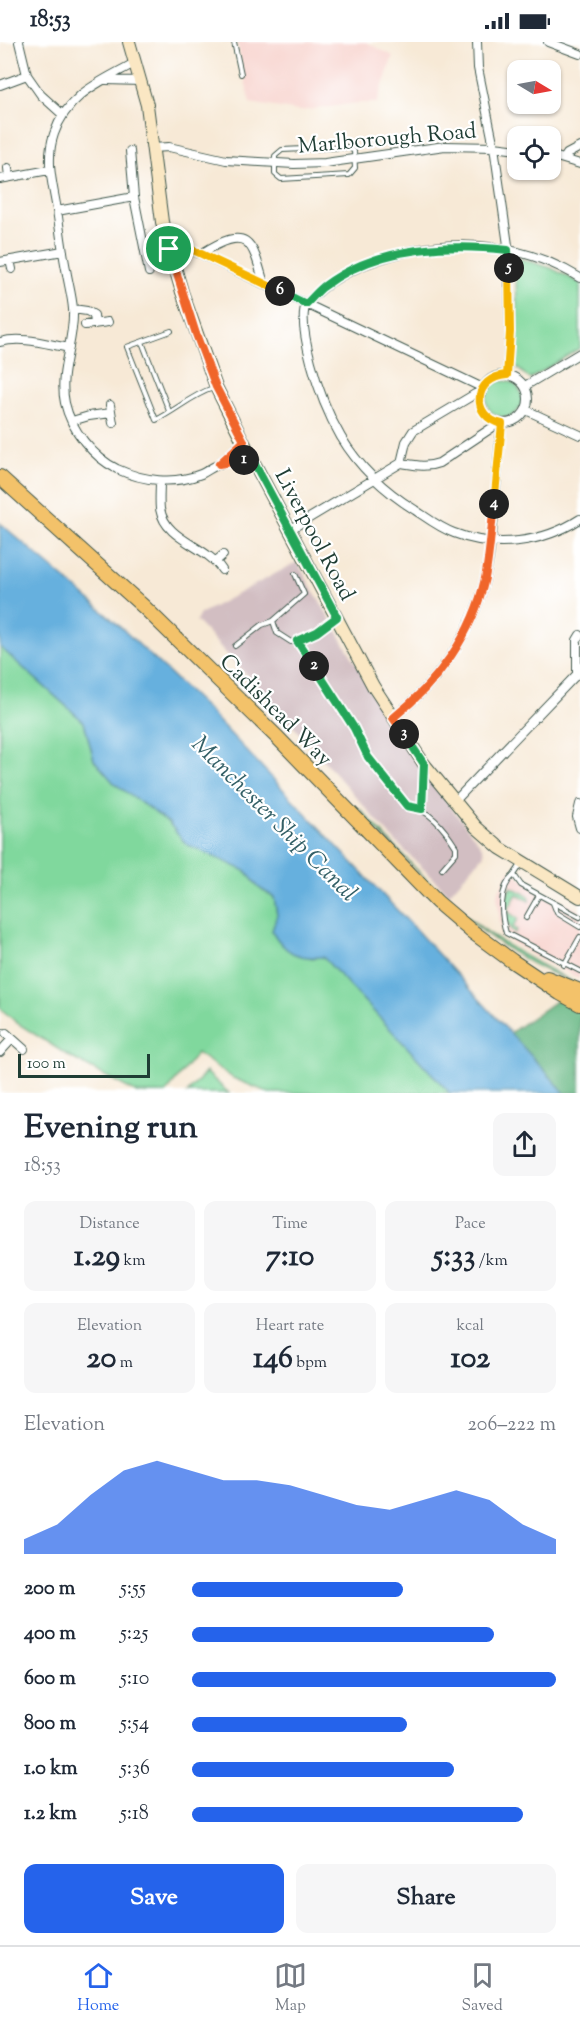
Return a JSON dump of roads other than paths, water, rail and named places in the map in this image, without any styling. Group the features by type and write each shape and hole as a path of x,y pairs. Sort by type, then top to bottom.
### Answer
{"highway":[{"name":"Cadishead Way","path":"0,477 169,632 278,738 437,902 471,930 560,993 580,1004"},
{"name":"Cadishead Way","path":"526,969 580,992"}],"main road":[{"name":"Liverpool Road","path":"129,42 147,105 162,222 169,249 196,334 216,387 252,459 373,686 424,764 454,802 500,848 580,897"}],"street":[{"path":"19,42 27,75 41,95 63,114"},
{"path":"477,42 478,68 494,147 508,250 510,332 507,375"},
{"path":"548,42 580,54"},
{"path":"136,62 88,89 63,114 51,141 50,170 73,309 63,383 65,403 82,439 101,458 116,468 160,481 200,474 219,464 244,441"},
{"path":"0,85 27,75"},
{"path":"106,80 141,81"},
{"name":"Marlborough Road","path":"152,148 169,147 226,160 275,163 325,163 445,146 507,149"},
{"path":"564,159 567,154 580,147"},
{"path":"130,151 134,197 149,272"},
{"path":"561,158 580,164"},
{"path":"8,168 5,178 50,170"},
{"path":"57,211 134,197"},
{"path":"201,254 223,242 235,239 246,241 255,250 264,284"},
{"path":"580,278 554,264 508,250 472,246 423,248 375,260 322,287 306,304 305,317 306,342 318,390 342,439 375,478 397,498 443,528 463,536 490,541 520,541 548,535 580,519"},
{"path":"169,249 187,249 201,254 482,390"},
{"path":"0,262 11,265 63,251"},
{"path":"73,309 87,311 94,315 96,324"},
{"path":"85,325 108,322"},
{"path":"0,342 11,339 25,340 69,348"},
{"path":"525,386 580,352"},
{"path":"507,375 517,378 525,386 529,402 520,418 512,423 499,423 489,418 480,402 482,390 489,380 507,375"},
{"path":"401,463 406,442 413,430 482,390"},
{"path":"72,421 110,409 113,423"},
{"path":"526,410 580,435"},
{"path":"291,529 401,463 431,466 439,463 499,423"},
{"path":"393,718 427,687 454,653 473,615 481,592 490,541 499,423"},
{"path":"219,464 252,459"},
{"path":"160,481 160,509 170,530 220,558 222,570"},
{"path":"454,802 579,672 576,640 580,635"},
{"path":"580,804 577,818 580,828"},
{"path":"0,1052 6,1035 24,1049"}],"lane":[{"path":"234,42 241,75"},
{"path":"350,148 354,151 355,159 355,168 349,175 284,179 278,178 275,174 277,154 282,150 350,148"},
{"path":"171,331 127,347 156,420 192,399 197,393 216,387"},
{"path":"142,342 169,411"},
{"path":"235,646 262,625 273,621 304,594 295,574"},
{"path":"273,621 277,633 291,642 317,632 337,617"},
{"path":"297,641 354,728 368,757 407,806 422,809 430,815 456,847 456,853 442,869"},
{"path":"422,809 424,764"},
{"path":"522,862 510,878 502,896 506,933 580,971"},
{"path":"514,875 521,885 580,917"},
{"path":"526,918 539,895"},
{"path":"552,903 557,913 580,927"},
{"path":"564,964 580,937"}],"water":[{"name":"Manchester Ship Canal","path":"0,523 114,621 207,709 418,932 565,1093 450,1093 323,957 299,955 282,945 272,931 277,915 274,897 259,888 246,871 186,844 169,823 114,783 94,760 84,722 0,647"}]}
